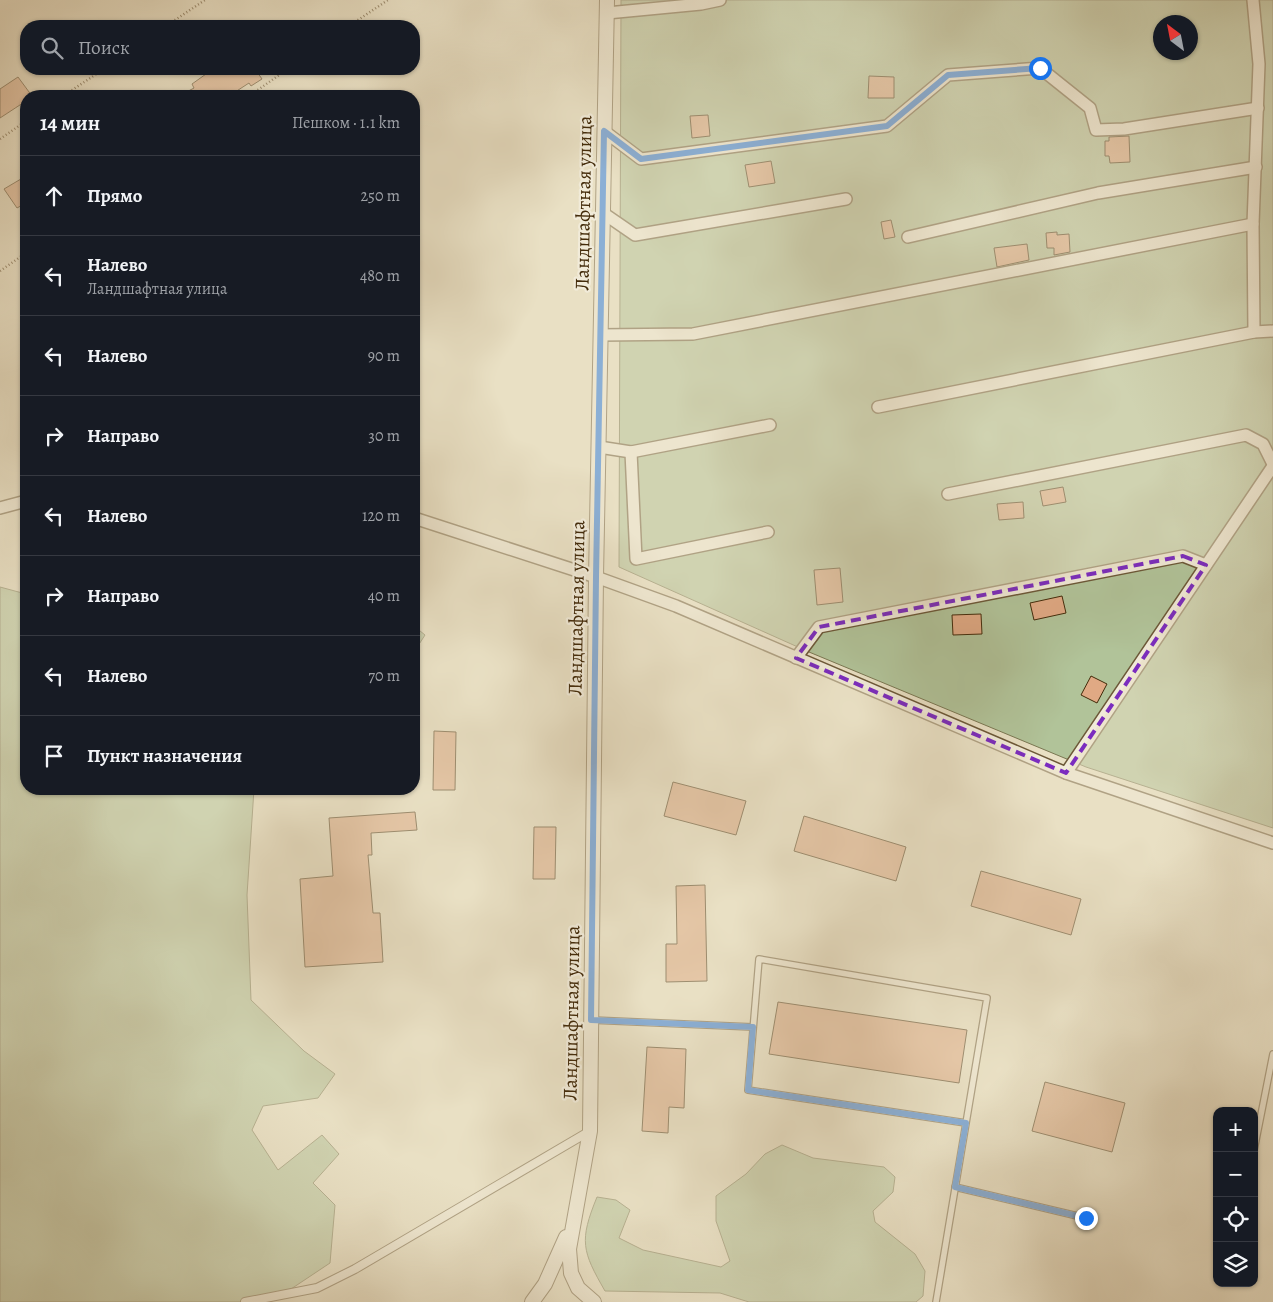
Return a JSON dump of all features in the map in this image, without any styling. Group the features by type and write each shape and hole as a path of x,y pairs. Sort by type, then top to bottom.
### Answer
{"street":[{"path":"607,6 701,4 720,0"},
{"path":"1253,0 1259,64 1253,224 1254,332"},
{"name":"Ландшафтная улица","path":"573,1215 590,1131 596,577 607,6"},
{"path":"604,131 641,159 887,126 948,75 1040,68 1090,108 1096,130 1124,129 1258,108"},
{"path":"908,237 1098,193 1256,167"},
{"path":"603,213 635,235 846,199"},
{"path":"600,335 693,334 1253,224"},
{"path":"878,407 1254,332 1273,330"},
{"path":"599,446 631,452 770,425"},
{"path":"948,494 1246,436 1263,444 1273,465 1066,773"},
{"path":"631,452 636,560 768,532"},
{"path":"0,508 20,503"},
{"path":"420,520 596,577 676,606 1066,773 1273,843"},
{"path":"796,658 819,627 1183,556 1206,565"},
{"path":"246,1302 317,1288 355,1269 590,1131"},
{"path":"532,1302 549,1277 573,1215"},
{"path":"573,1215 569,1249 570,1273 578,1288 594,1302"}],"lane":[{"path":"936,1302 987,998 759,959 748,1090 966,1123"},
{"path":"591,1020 753,1027"},
{"path":"1258,1130 1273,1054"},
{"path":"955,1187 1086,1218"}],"path":[{"path":"175,20 205,0"},
{"path":"358,20 388,0"},
{"path":"72,90 95,75"},
{"path":"258,90 279,75"},
{"path":"0,139 20,125"},
{"path":"0,271 20,256"}],"highlighted area":[{"path":"1183,556 1206,565 1066,773 796,658 819,627"}],"green space":[{"path":"621,0 1273,0 1273,828 1086,767 809,652 619,567"},
{"path":"0,587 20,592 20,795 254,795 247,895 251,1000 304,1051 335,1074 318,1098 263,1106 252,1130 278,1170 322,1135 339,1154 313,1183 335,1205 330,1263 291,1289 245,1302 0,1302"},
{"path":"420,631 425,635 420,643"},
{"path":"782,1145 813,1158 884,1167 895,1177 893,1192 873,1211 875,1222 915,1254 925,1271 923,1296 916,1302 749,1302 720,1293 605,1291 592,1266 586,1246 587,1225 597,1197 616,1200 630,1210 619,1238 643,1250 721,1267 730,1261 716,1221 716,1196 746,1174 765,1154"}],"building":[{"path":"205,75 259,75 262,79 251,86 249,83 238,90 190,90 194,88 192,84"},
{"path":"869,76 894,77 894,98 868,98"},
{"path":"18,77 28,90 20,90 20,105 0,118 0,89"},
{"path":"708,115 710,136 692,138 690,116"},
{"path":"1129,136 1130,162 1110,163 1109,156 1105,156 1105,141 1109,141 1109,137"},
{"path":"771,161 775,183 749,187 745,165"},
{"path":"20,180 20,206 17,208 4,189"},
{"path":"891,220 895,237 884,239 881,222"},
{"path":"1057,232 1057,235 1069,234 1070,252 1054,255 1054,248 1047,248 1046,233"},
{"path":"1027,244 1029,260 997,267 994,248"},
{"path":"1063,487 1066,502 1043,506 1040,491"},
{"path":"1023,502 1024,518 999,520 997,504"},
{"path":"840,568 843,602 817,605 814,570"},
{"path":"1062,596 1066,613 1034,620 1030,603"},
{"path":"981,614 982,634 953,635 952,615"},
{"path":"1091,676 1107,684 1097,703 1081,695"},
{"path":"434,731 456,732 455,790 433,790"},
{"path":"673,782 746,801 736,835 664,816"},
{"path":"415,812 417,830 371,833 372,855 368,855 373,913 380,913 383,962 305,967 300,879 333,876 329,818"},
{"path":"804,816 906,847 896,881 794,851"},
{"path":"534,827 556,827 555,879 533,879"},
{"path":"981,871 1081,899 1071,935 971,906"},
{"path":"705,885 707,981 666,982 666,944 677,944 676,886"},
{"path":"778,1002 967,1030 959,1083 769,1054"},
{"path":"647,1047 686,1049 684,1108 669,1107 668,1133 642,1131"},
{"path":"1045,1082 1125,1103 1112,1152 1032,1131"}],"route":[{"path":"1040,68 948,75 887,126 641,159 604,131 591,1020 753,1027 748,1090 966,1123 955,1187 1086,1218"}]}
